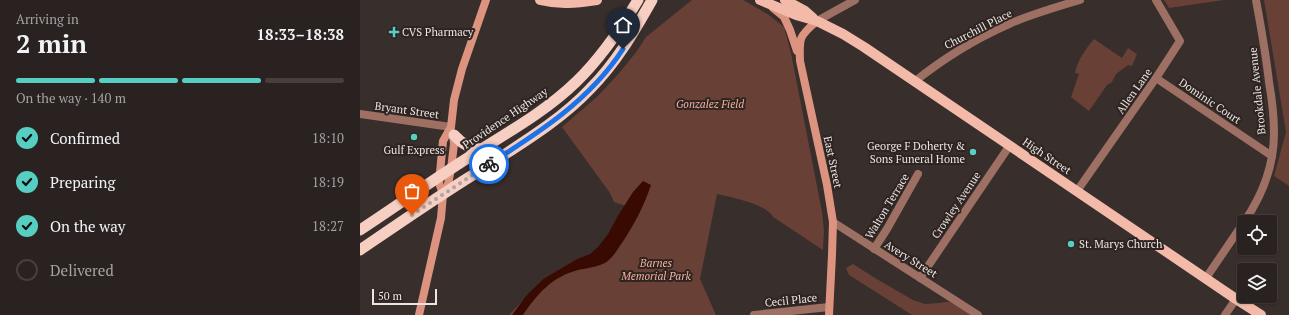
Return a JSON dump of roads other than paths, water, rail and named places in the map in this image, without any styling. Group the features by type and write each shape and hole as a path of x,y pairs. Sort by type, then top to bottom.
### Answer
{"highway":[{"path":"360,250 443,194 532,137 575,104 616,60 652,0"},
{"name":"Providence Highway","path":"360,230 542,110 575,84 607,48 635,5"},
{"path":"452,131 466,146 482,149"}],"main road":[{"path":"419,315 441,218 443,194 448,184 451,169 454,144 452,131 454,100 467,51 486,0"},
{"path":"540,0 561,4 577,4 597,0"},
{"name":"High Street","path":"784,0 805,11 817,21"},
{"path":"761,1 784,17 800,61"},
{"name":"High Street","path":"761,1 796,15 817,21 854,40 914,82 1010,145 1261,315"},
{"name":"East Street","path":"817,21 806,30 801,37 799,45 800,61 826,179 833,222 829,311"},
{"path":"443,194 439,183 439,177 443,141 452,131"}],"street":[{"path":"817,21 855,0"},
{"name":"Churchill Place","path":"914,82 954,53 982,37 1028,17 1080,0"},
{"name":"Allen Lane","path":"1077,191 1180,41 1156,0"},
{"name":"Brookdale Avenue","path":"1248,215 1261,193 1272,156 1274,133 1267,63 1256,0"},
{"name":"Dominic Court","path":"1156,78 1272,156"},
{"name":"Bryant Street","path":"360,114 452,131"},
{"name":"Crowley Avenue","path":"920,278 1010,145"},
{"name":"Walton Terrace","path":"874,249 918,174"},
{"name":"Avery Street","path":"833,222 978,315"},
{"name":"Brookdale Avenue","path":"1206,278 1237,232"},
{"path":"1225,315 1236,299"},
{"name":"Cecil Place","path":"754,315 829,311"}],"place":[{"name":"CVS Pharmacy","path":"394,32"},
{"name":"Gulf Express","path":"414,137"},
{"name":"George F Doherty & Sons Funeral Home","path":"973,152"},
{"name":"St. Marys Church","path":"1071,244"}],"park label":[{"name":"Gonzalez Field","path":"710,104"},
{"name":"Barnes Memorial Park","path":"656,269"}]}
